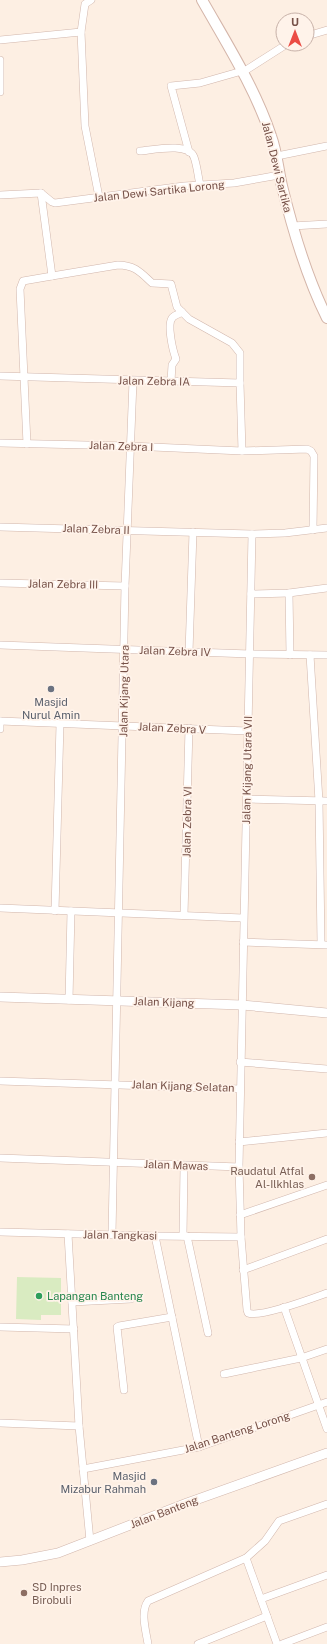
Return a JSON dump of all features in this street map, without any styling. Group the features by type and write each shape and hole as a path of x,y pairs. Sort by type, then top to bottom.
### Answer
{"main road":[{"name":"Jalan Dewi Sartika","path":"202,0 263,112 277,156 279,175 292,226 317,298 327,318"}],"street":[{"path":"91,0 85,4 81,32 85,126 99,197"},
{"path":"315,34 327,30"},
{"path":"0,40 81,32"},
{"path":"200,185 194,159 189,152 171,86 200,83 242,72 275,52"},
{"path":"0,65 0,92"},
{"path":"277,156 327,146"},
{"path":"140,150 176,148 185,149 189,152"},
{"name":"Jalan Dewi Sartika Lorong","path":"41,193 55,203 234,182 279,175"},
{"path":"0,195 41,193 52,276"},
{"path":"292,226 327,224"},
{"path":"27,444 20,289 23,281 118,265 127,265 133,266 152,283 171,284 177,307 189,320 232,343 238,348 240,353 242,451"},
{"path":"171,380 172,365 176,359 172,349 170,322 173,317 182,312"},
{"name":"Jalan Zebra IA","path":"0,376 25,378 133,381 171,380 240,383"},
{"name":"Jalan Kijang Utara","path":"116,1001 125,649 125,586 133,381"},
{"name":"Jalan Zebra I","path":"0,443 130,446 242,451 307,448 314,456 313,530"},
{"name":"Jalan Zebra II","path":"0,527 252,534 286,533 327,528"},
{"path":"189,652 193,532"},
{"name":"Jalan Kijang Utara VII","path":"242,1005 252,534"},
{"name":"Jalan Zebra III","path":"0,583 125,586"},
{"path":"251,594 289,593 327,588"},
{"path":"289,593 290,655"},
{"name":"Jalan Zebra IV","path":"0,645 250,654 327,655"},
{"path":"243,942 324,944 323,881 310,655"},
{"path":"0,721 0,729"},
{"name":"Jalan Zebra V","path":"0,721 247,731"},
{"path":"55,911 60,724"},
{"name":"Jalan Zebra VI","path":"184,915 189,728"},
{"path":"247,799 327,801"},
{"path":"0,908 243,918"},
{"path":"69,1000 71,911"},
{"name":"Jalan Kijang","path":"0,998 242,1005 327,1013"},
{"name":"Jalan Kijang Selatan","path":"115,1084 116,1001"},
{"name":"Jalan Kijang Selatan","path":"0,1081 240,1089 242,1005"},
{"path":"240,1062 327,1069"},
{"path":"112,1234 115,1084"},
{"path":"240,1089 240,1215 243,1270 248,1313 255,1314 284,1307 327,1293"},
{"path":"239,1142 327,1133"},
{"name":"Jalan Mawas","path":"0,1158 239,1167"},
{"path":"184,1166 185,1236 208,1333"},
{"path":"240,1215 327,1185"},
{"name":"Jalan Tangkasi","path":"0,1232 241,1237"},
{"path":"68,1234 79,1426 90,1541"},
{"path":"155,1236 199,1447"},
{"path":"243,1270 327,1239"},
{"path":"72,1302 131,1299"},
{"path":"284,1307 327,1429"},
{"path":"124,1390 117,1327 172,1317"},
{"path":"0,1327 74,1328"},
{"path":"224,1374 302,1358 327,1348"},
{"name":"Jalan Banteng Lorong","path":"83,1469 199,1447 327,1402"},
{"path":"0,1423 79,1426"},
{"name":"Jalan Banteng","path":"0,1562 49,1556 194,1500 327,1453"},
{"path":"148,1644 144,1615 145,1606 148,1601 246,1558 265,1541 279,1521 327,1504"},
{"path":"246,1558 278,1644"},
{"path":"262,1599 327,1575"},
{"path":"198,1644 267,1616"},
{"path":"282,1644 327,1627"}],"green space":[{"name":"Lapangan Banteng","path":"17,1277 61,1278 61,1315 41,1315 41,1320 16,1319"}],"place":[{"name":"Masjid Nurul Amin","path":"51,689"},
{"name":"Raudatul Atfal Al-Ilkhlas","path":"312,1177"},
{"name":"Lapangan Banteng","path":"39,1296"},
{"name":"Masjid Mizabur Rahmah","path":"154,1482"},
{"name":"SD Inpres Birobuli","path":"24,1593"}]}
